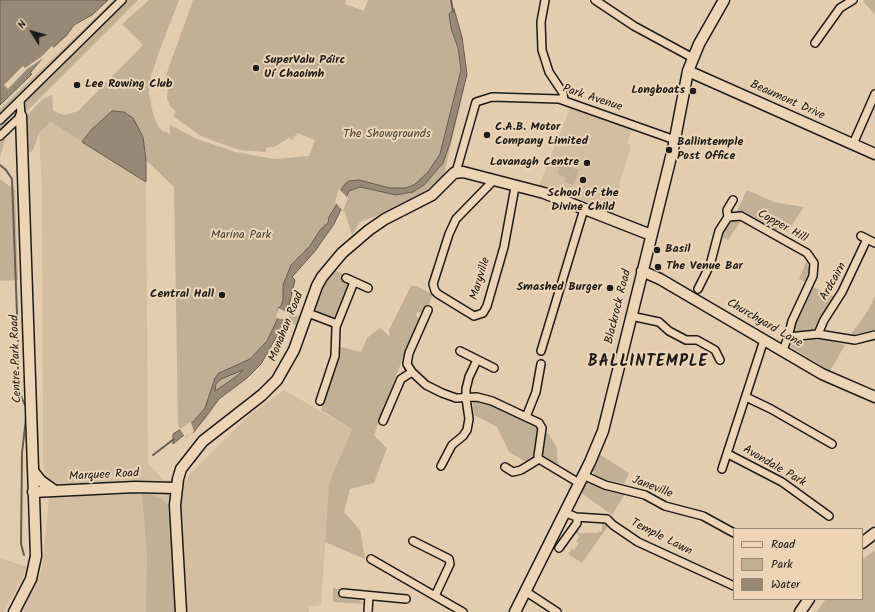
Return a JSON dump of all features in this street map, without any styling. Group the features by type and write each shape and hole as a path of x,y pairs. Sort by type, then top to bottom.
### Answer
{"street":[{"path":"0,120 122,0"},
{"path":"545,0 541,22 542,50 549,72 563,92 564,100"},
{"path":"595,0 634,26 692,58"},
{"name":"Blackrock Road","path":"515,612 598,443 610,408 630,316 675,140 688,71 692,58 709,24 724,0"},
{"path":"815,43 840,8 853,0"},
{"name":"Beaumont Drive","path":"688,71 875,154"},
{"path":"853,144 875,94"},
{"name":"Park Avenue","path":"456,172 476,102 492,97 564,100 675,140"},
{"name":"Centre Park Road","path":"14,612 28,587 34,572 36,556 20,101"},
{"path":"0,136 21,116"},
{"path":"456,172 466,172 515,187 544,193 651,235"},
{"name":"Monahan Road","path":"181,612 176,488 178,476 184,465 203,442 262,395 277,380 290,359 317,286 328,268 342,253 382,221 432,195 456,172"},
{"name":"Maryville","path":"493,181 456,219 449,234 433,284 435,291 438,294 474,316 483,313 487,306 504,247 515,187"},
{"path":"698,289 710,265 720,228 728,217 727,210 733,200"},
{"path":"541,351 584,209"},
{"name":"Copper Hill","path":"728,217 741,216 807,253 814,263 813,276 792,321 788,338 783,350"},
{"name":"Ardcairn","path":"818,334 824,320 842,292 864,238 875,243"},
{"name":"Churchyard Lane","path":"642,271 660,279 837,381 875,397"},
{"path":"346,278 368,288"},
{"path":"320,401 335,356 335,336 337,324 354,282"},
{"path":"428,310 407,361 412,372 434,390 456,398 477,397 492,401 539,423 542,428 538,456 539,459 521,470 513,472 505,467"},
{"path":"308,313 337,324"},
{"path":"418,315 425,318"},
{"path":"630,316 659,322 686,340 697,340 715,350 720,360"},
{"path":"788,338 818,334 851,340 875,335"},
{"name":"Avondale Park","path":"722,469 764,340"},
{"path":"460,351 494,368"},
{"path":"441,466 452,446 467,430 469,419 466,398 469,377 477,360"},
{"path":"526,417 542,377 541,364"},
{"path":"383,421 401,379 404,375 412,372"},
{"path":"746,397 832,444"},
{"name":"Avondale Park","path":"728,454 782,482 829,516"},
{"name":"Janeville","path":"539,459 581,479 645,495 665,506 702,516 733,532"},
{"path":"33,471 41,481 56,491"},
{"name":"Marquee Road","path":"33,492 135,487 176,488"},
{"name":"Temple Lawn","path":"564,512 577,518 607,519 613,525 638,542 733,586"},
{"path":"559,548 577,523 577,518"},
{"path":"863,542 875,533"},
{"path":"413,541 447,558 450,561 435,596"},
{"path":"371,559 463,612"},
{"path":"525,591 557,612"},
{"path":"343,593 406,599"},
{"path":"368,612 369,596"},
{"path":"800,612 808,600"}],"shaded area":[{"name":"Lavanagh Centre","path":"570,108 632,128 628,143 631,146 621,179 614,215 538,188"},
{"path":"51,122 146,182 148,463 164,480 187,480 189,475 252,413 284,390 352,429 329,483 321,605 309,607 309,612 21,612 42,571 49,498 43,464 42,189 39,133"},
{"path":"0,558 27,567 4,612 0,612"}],"green space":[{"path":"114,0 138,0 7,131 0,158 0,109"},
{"path":"149,0 179,0 151,76 149,93 153,114 157,124 162,131 167,132 170,135 170,125 197,139 236,152 275,159 309,156 315,140 297,133 292,140 289,138 274,147 266,148 266,152 239,150 201,136 173,116 176,112 170,106 167,98 168,82 164,81 193,0 346,0 345,4 364,11 368,0 450,0 464,89 444,174 427,190 379,215 360,222 352,235 345,212 342,210 315,251 292,277 295,280 289,311 302,318 300,324 297,323 296,325 285,322 261,364 247,378 219,399 206,419 186,438 178,425 174,187 146,160 146,182 51,122 39,133 33,150 30,153 29,152 27,115 43,99 52,95 53,110 65,115 78,111 143,45 122,24"},
{"path":"875,0 875,15 863,1"},
{"path":"560,164 579,170 574,185 565,182 566,177 557,174"},
{"path":"0,179 15,190 18,280 0,281"},
{"path":"747,190 774,202 804,207 787,232 779,227 776,232 737,211"},
{"path":"735,219 739,219 741,221 728,240 721,237 724,227"},
{"path":"807,260 810,269 806,282 799,279"},
{"path":"334,270 343,274 341,278 348,283 349,286 338,316 333,317 317,311 315,308 325,283"},
{"path":"411,286 417,286 433,295 427,309 423,313 417,312 416,316 421,320 406,350 374,435 387,448 374,483 350,489 344,512 360,530 365,559 325,542 329,483 352,429 321,410 329,384 334,384 329,383 339,348 341,347 361,352 367,338 380,328 390,337 389,330"},
{"path":"813,287 836,297 816,328 811,331 798,333 793,327"},
{"path":"875,296 875,331 862,336 849,337 869,309"},
{"path":"823,339 845,345 830,371 790,346 798,341"},
{"path":"475,401 487,403 537,426 539,430 533,459 528,463 509,452 497,427 474,415 473,403"},
{"path":"548,433 557,448 557,467 541,456 542,435"},
{"path":"599,454 629,473 624,484 602,479 594,474 592,470"},
{"path":"588,482 600,488 625,494 612,515 580,492 584,484"},
{"path":"142,493 151,494 160,498 169,505 174,556 176,612 146,612 147,555"},
{"path":"602,521 608,526 582,563 568,554 572,549 574,550 579,543 576,541 580,536 573,531 578,527 579,533 597,533 602,531"},
{"path":"875,550 875,612 816,612 825,600 863,600 863,559"},
{"path":"333,588 340,589 340,598 360,600 363,604 333,602"}],"water":[{"path":"0,0 108,0 92,15 74,25 66,36 45,55 30,73 32,74 0,105"},
{"path":"454,9 462,37 467,74 450,143 443,163 424,185 413,192 396,195 360,187 349,191 334,224 315,251 292,277 295,280 285,322 261,364 247,378 219,399 194,432 184,435 173,444 173,434 193,422 205,408 215,378 219,373 250,359 267,341 277,320 278,308 281,306 283,300 283,285 291,265 310,246 320,230 328,223 329,217 337,204 341,190 345,184 349,181 359,180 390,188 406,188 414,185 428,172 440,154 461,70 458,48 451,28 449,14","holes":["243,370 215,391 216,384 221,379"]},
{"path":"112,111 124,112 133,118 143,137 146,160 146,182 82,142 91,130"}],"pier":[{"path":"52,46 55,49 43,61 42,59 27,69 8,89 4,85 23,66 25,68 41,57"},
{"path":"339,189 348,198 343,211 335,202"},
{"path":"278,308 290,314 287,320 276,318"},
{"path":"191,422 194,432 185,437 180,429"}],"waterway":[{"path":"451,0 453,12"},
{"path":"0,165 6,170 12,179 18,341"},
{"path":"18,351 18,390 27,409 22,453 21,544 24,555"},
{"path":"153,455 174,439"}],"place":[{"name":"SuperValu Páirc Uí Chaoimh","path":"256,68"},
{"name":"Lee Rowing Club","path":"77,85"},
{"name":"Longboats","path":"693,91"},
{"name":"C.A.B. Motor Company Limited","path":"487,135"},
{"name":"Ballintemple Post Office","path":"669,150"},
{"name":"Lavanagh Centre","path":"587,163"},
{"name":"School of the Divine Child","path":"583,180"},
{"name":"Basil","path":"657,250"},
{"name":"The Venue Bar","path":"658,267"},
{"name":"Smashed Burger","path":"610,288"},
{"name":"Central Hall","path":"222,295"}],"district":[{"name":"BALLINTEMPLE","path":"648,363"}],"park label":[{"name":"The Showgrounds","path":"387,135"},
{"name":"Marina Park","path":"241,236"}]}
